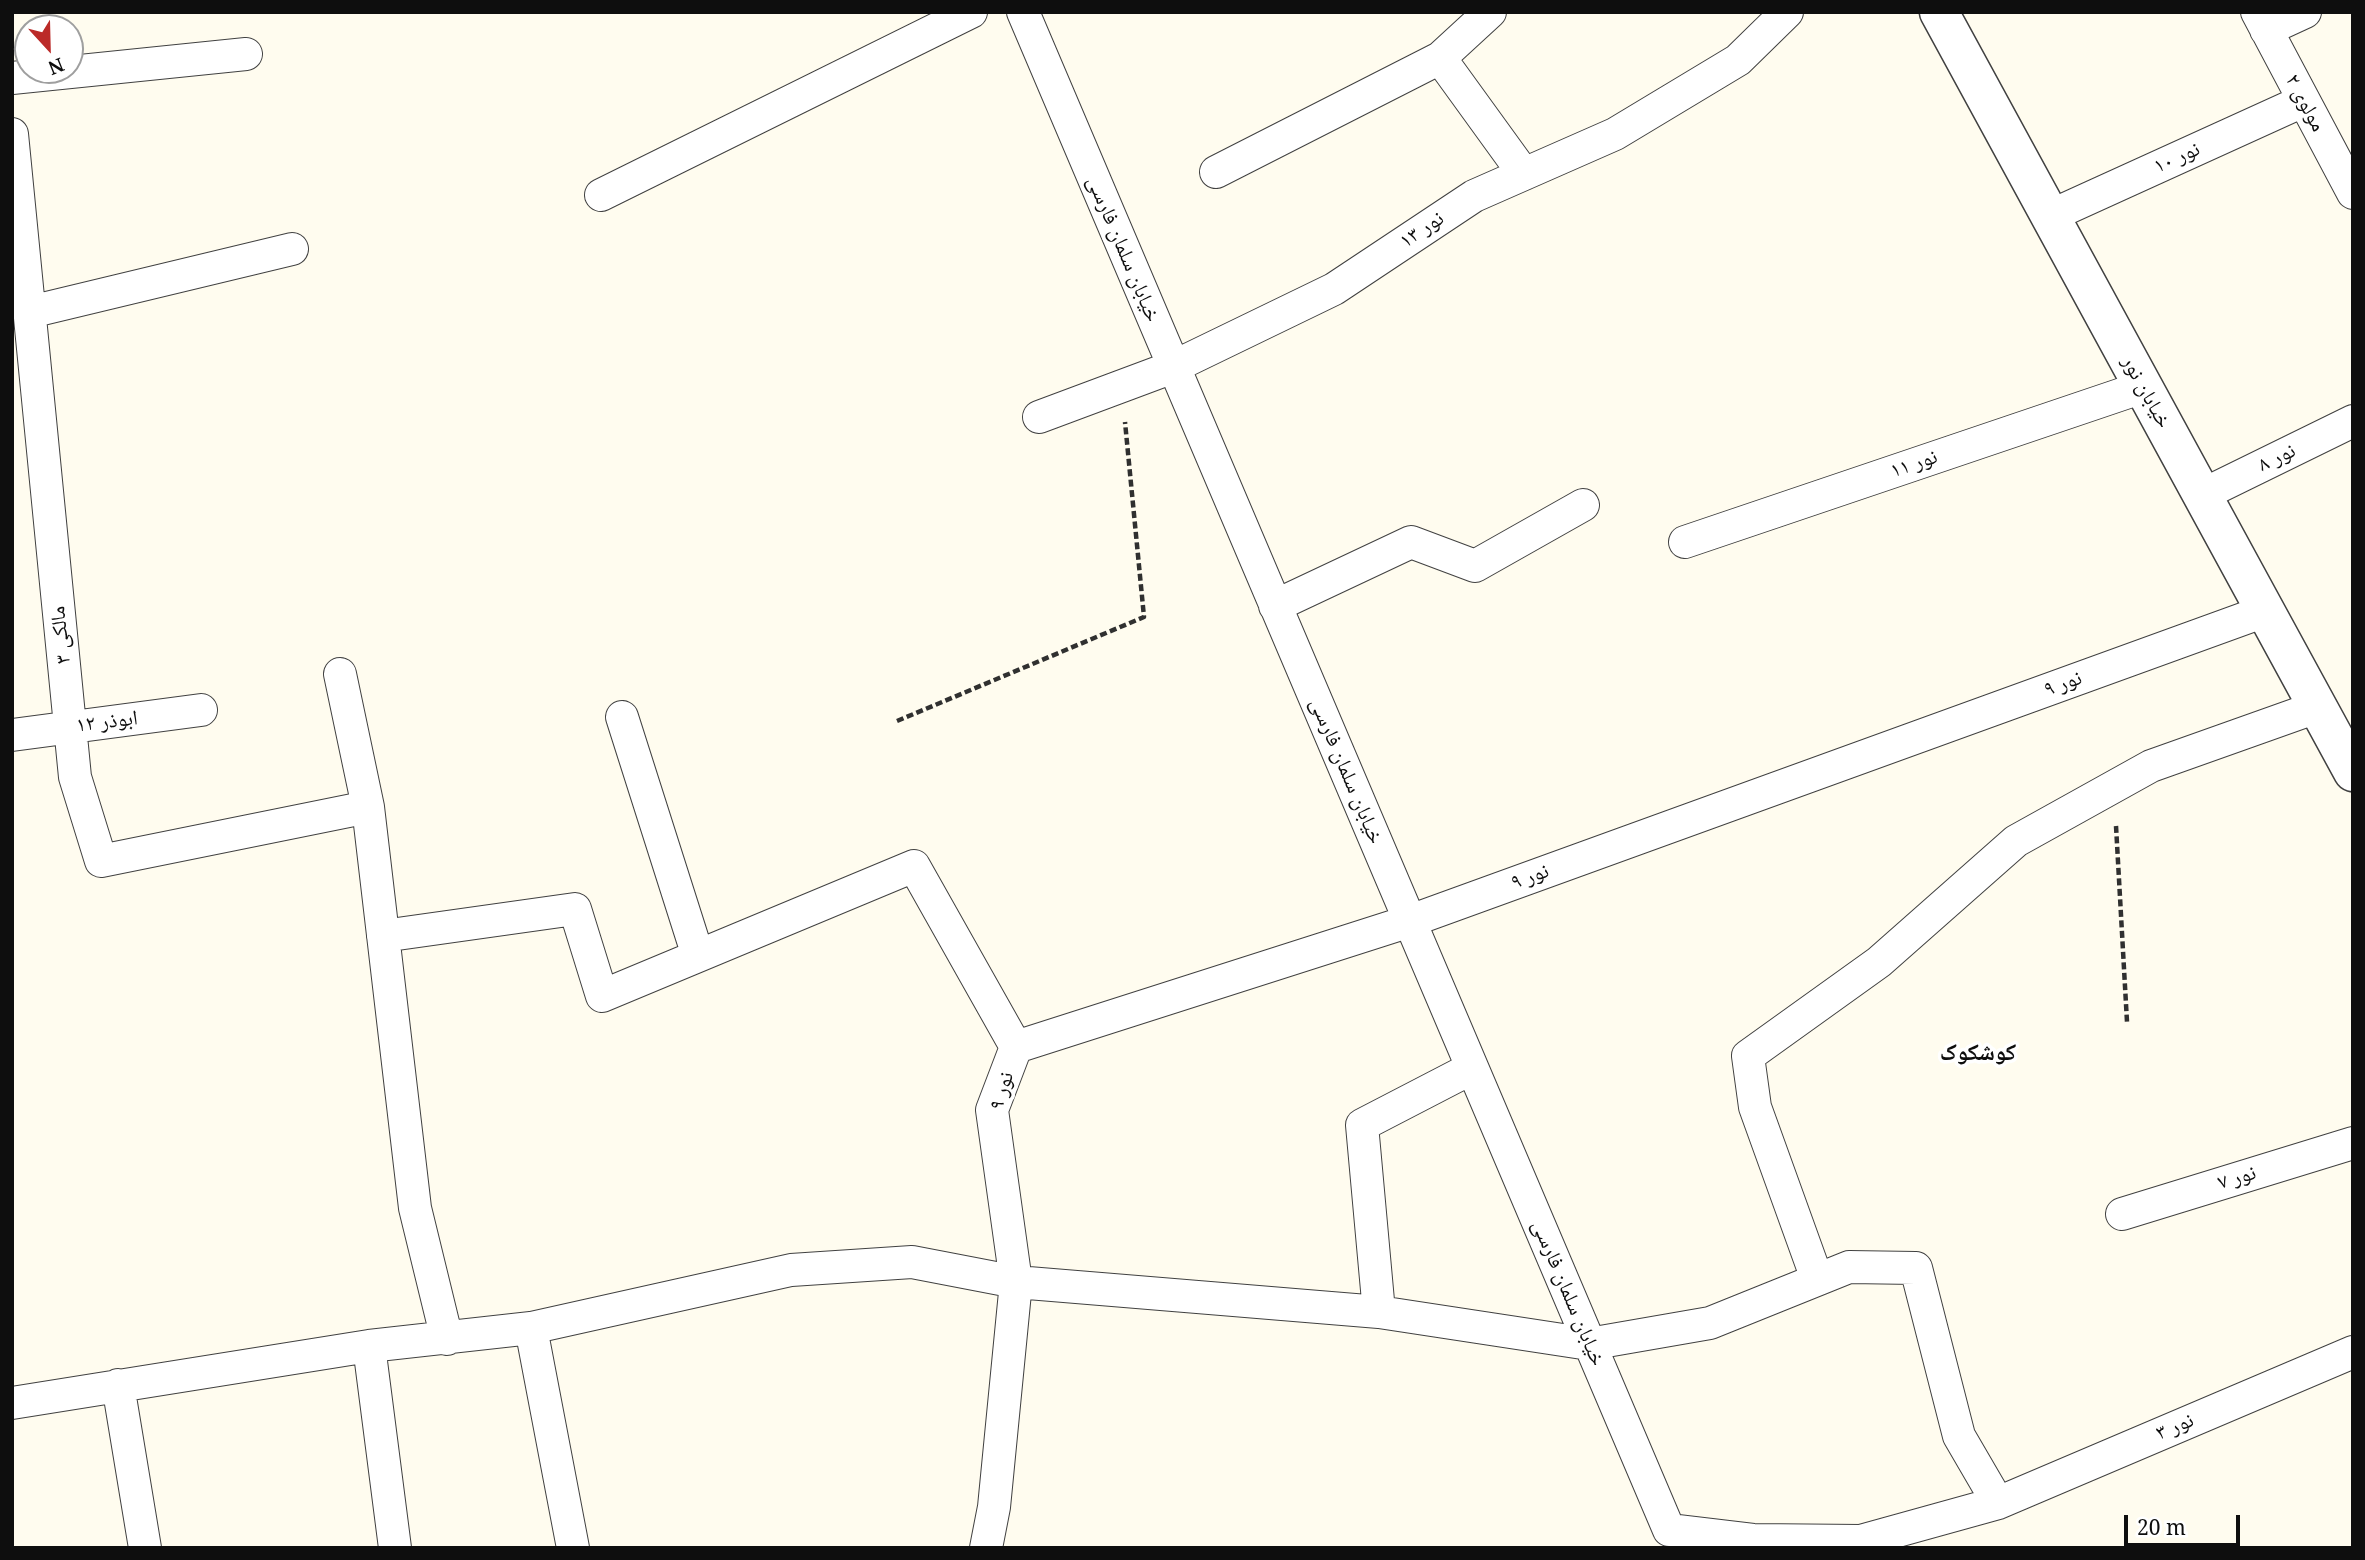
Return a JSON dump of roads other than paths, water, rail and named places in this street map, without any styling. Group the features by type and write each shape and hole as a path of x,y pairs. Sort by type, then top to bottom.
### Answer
{"street":[{"path":"601,195 971,12"},
{"name":"خیابان سلمان فارسی","path":"1023,12 1589,1344 1667,1539"},
{"path":"1216,172 1440,58 1490,12"},
{"name":"نور ۱۳","path":"1039,417 1173,367 1334,289 1474,195 1615,134 1738,60 1787,12"},
{"name":"خیابان نور","path":"1939,12 2353,772"},
{"path":"2261,21 2305,12"},
{"name":"مولوی ۲","path":"2261,21 2353,193"},
{"path":"12,78 246,54"},
{"path":"1440,58 1524,174"},
{"name":"نور ۱۰","path":"2050,216 2304,101"},
{"name":"مالکی ۳","path":"12,134 75,777 101,862 368,807"},
{"path":"30,312 292,249"},
{"name":"نور ۱۱","path":"1685,541 2143,387"},
{"name":"نور ۸","path":"2202,495 2353,421"},
{"path":"1275,606 1411,541 1475,566 1583,505"},
{"name":"نور ۹","path":"986,1548 994,1507 1016,1282 992,1110 1016,1048 1410,921 2265,611"},
{"path":"340,674 368,807 415,1208 447,1339"},
{"path":"1817,1279 1755,1107 1748,1056 1879,962 2016,841 2151,766 2317,707"},
{"name":"ابوذر ۱۲","path":"12,735 201,710"},
{"path":"622,717 698,956"},
{"path":"383,936 575,908 602,996 914,866 1016,1048"},
{"path":"1379,1312 1362,1125 1472,1068"},
{"name":"نور ۷","path":"2122,1214 2353,1143"},
{"path":"12,1403 369,1346 531,1328 791,1270 912,1262 1016,1282 1379,1312 1589,1344 1710,1322 1849,1266 1916,1268 1959,1436 1998,1503"},
{"path":"531,1328 573,1548"},
{"path":"369,1346 396,1548"},
{"name":"نور ۳","path":"1667,1539 1861,1541 1998,1503 2353,1352"},
{"path":"117,1385 145,1548"}],"district":[{"name":"کوشکوک","path":"1978,1053"}]}
